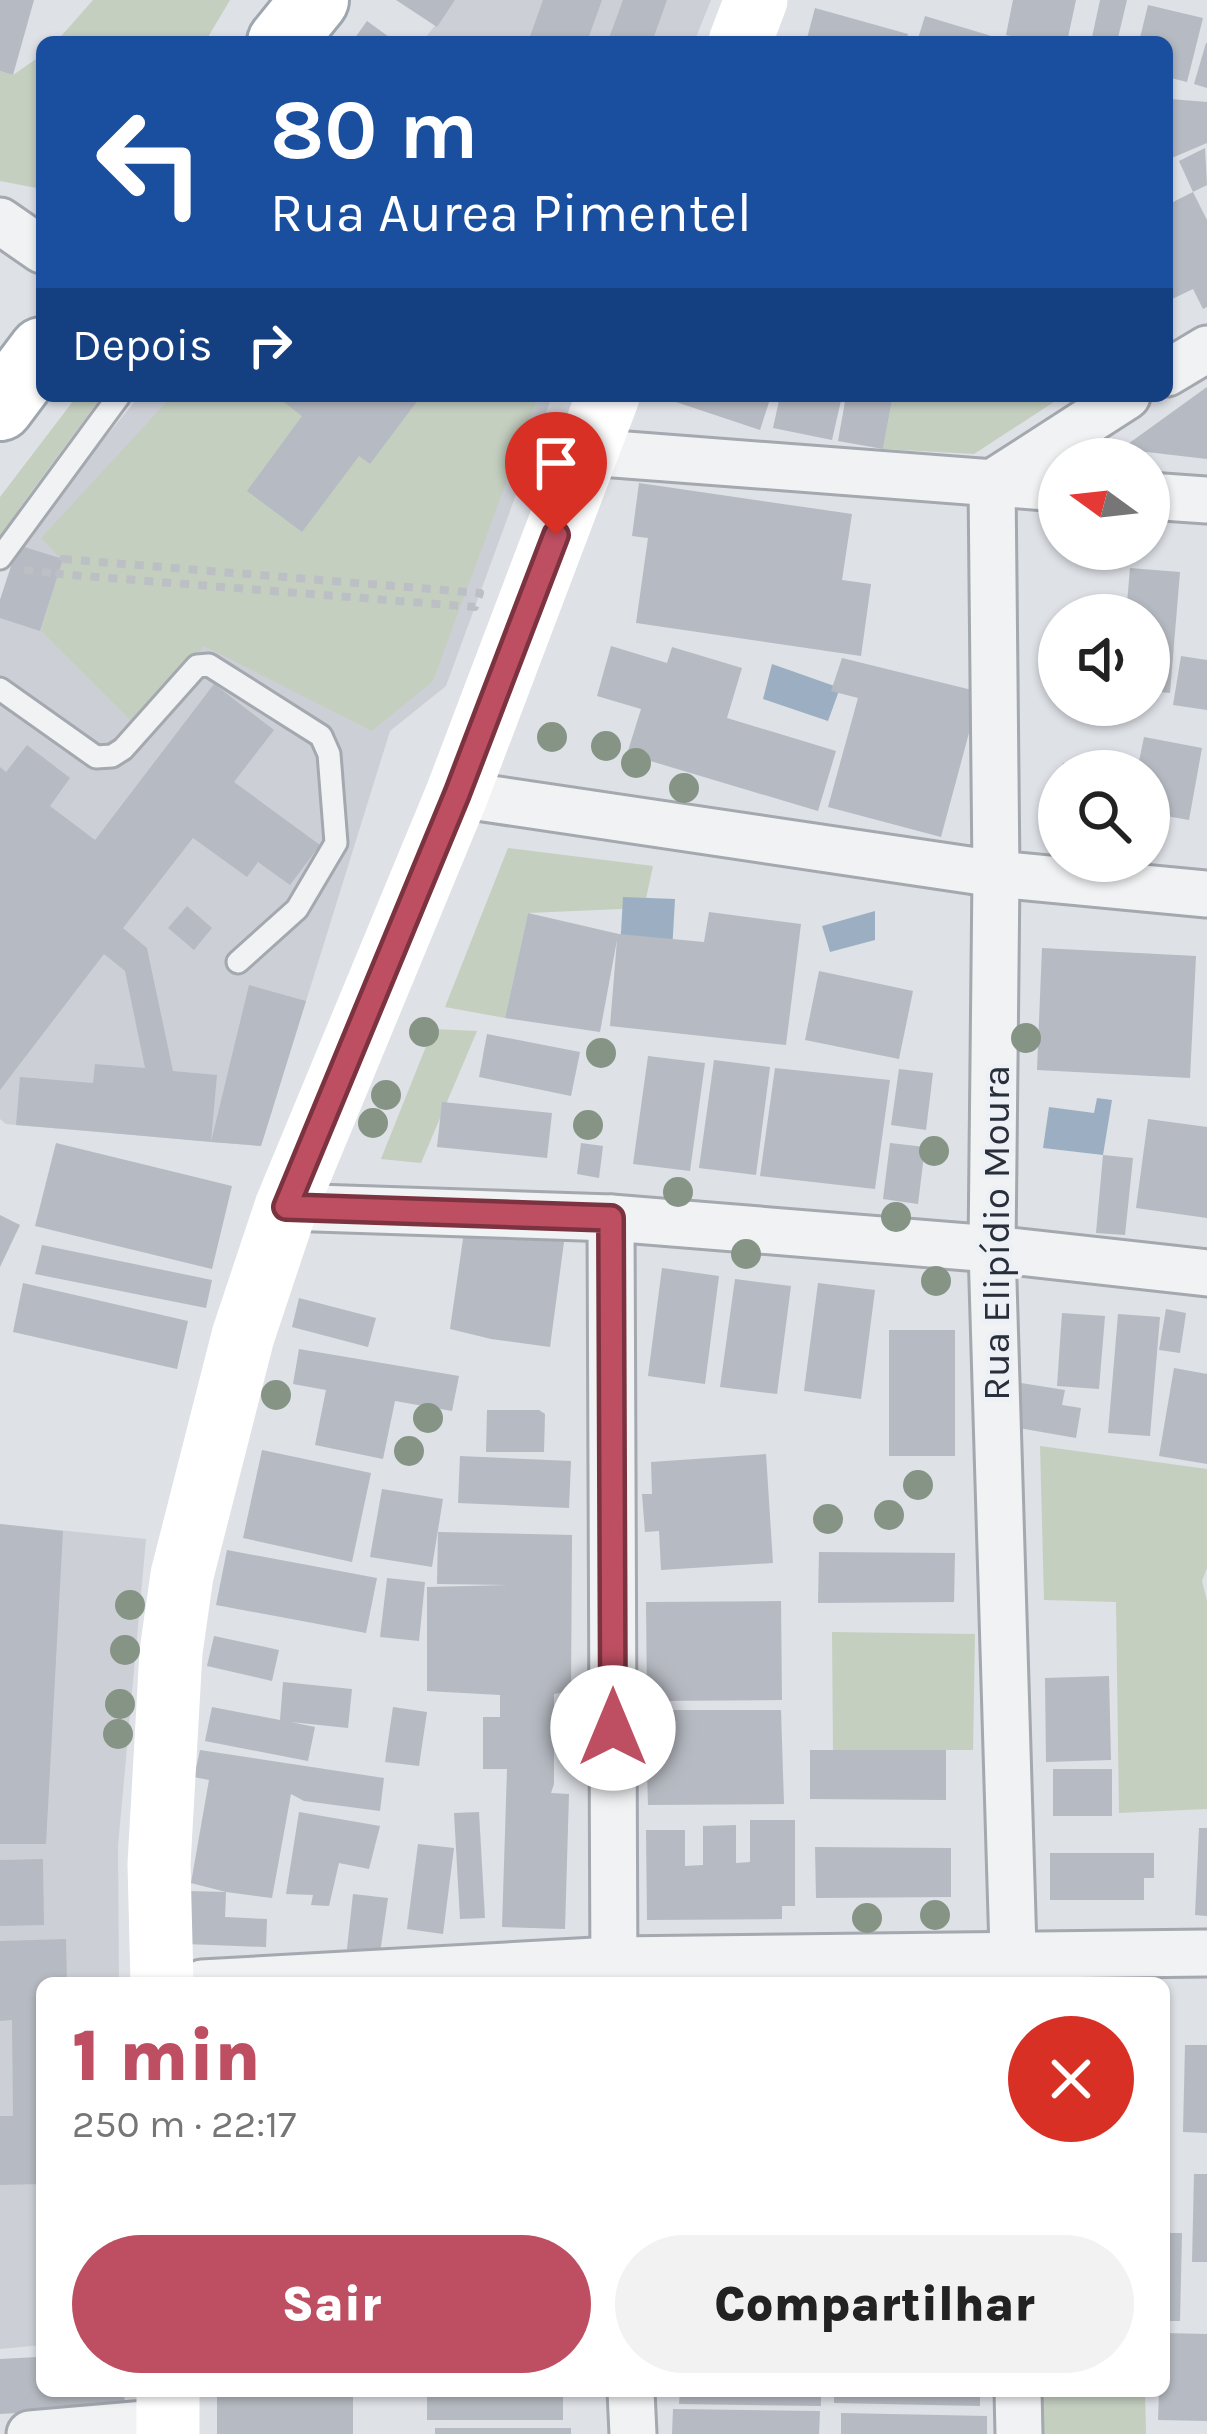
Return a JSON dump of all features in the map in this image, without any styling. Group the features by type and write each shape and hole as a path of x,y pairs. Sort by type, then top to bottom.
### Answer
{"main road":[{"path":"286,36 315,0"},
{"path":"742,36 756,0"},
{"path":"0,406 36,359"},
{"path":"162,1977 159,1864 171,1652 182,1575 243,1336 286,1207 457,794 598,424"}],"street":[{"path":"0,221 36,246"},
{"path":"1173,369 1207,349"},
{"path":"992,483 1118,402"},
{"path":"598,424 1038,486"},
{"name":"Rua Elipídio Moura","path":"992,483 996,874 992,1249 1014,1969"},
{"path":"1170,497 1207,500"},
{"path":"457,794 996,874 1207,895"},
{"path":"286,1207 611,1218 992,1249 1207,1273"},
{"path":"611,1218 614,1971"},
{"path":"408,1977 1014,1969 1207,1953"},
{"path":"632,2397 633,2434"},
{"path":"1018,2397 1018,2434"},
{"path":"30,2434 168,2416"}],"lane":[{"path":"0,558 115,402"},
{"path":"0,689 96,757 112,756 197,666 208,665 321,736 329,754 336,843 298,909 238,962"}],"path":[{"path":"63,560 480,593 475,608 58,574 63,560"}],"shaded area":[{"path":"455,0 711,0 696,36 427,36"},
{"path":"134,402 550,402 446,686 390,731 261,1146 6,1124 0,1119 0,600 18,545"},
{"path":"0,1524 146,1539 118,1846 119,1977 36,1977 36,2346 0,2349"}],"green space":[{"path":"93,0 230,0 209,36 61,36"},
{"path":"36,59 36,188 0,181 0,71 13,75"},
{"path":"72,402 98,402 0,541 0,497"},
{"path":"166,402 536,402 433,681 372,731 204,646 140,730 41,631 62,560 41,538"},
{"path":"892,402 1054,402 974,454 883,449"},
{"path":"508,848 653,866 644,908 528,913 505,1018 445,1007"},
{"path":"433,1029 477,1031 421,1163 381,1159"},
{"path":"1040,1446 1207,1469 1207,1568 1202,1581 1207,1601 1207,1809 1119,1813 1116,1602 1044,1600"},
{"path":"832,1632 975,1634 973,1750 833,1750"},
{"path":"1037,2397 1145,2397 1146,2434 1037,2434"}],"water":[{"path":"772,664 840,688 828,721 763,699"},
{"path":"623,897 675,899 671,970 619,967"},
{"path":"875,911 875,940 830,952 822,926"},
{"path":"1097,1098 1112,1100 1103,1155 1043,1148 1049,1107 1094,1113"}],"building":[{"path":"0,0 34,0 13,75 0,71"},
{"path":"396,0 455,0 437,27"},
{"path":"543,0 602,0 589,36 530,36"},
{"path":"623,0 667,0 654,36 610,36"},
{"path":"1013,0 1076,0 1068,36 1006,35"},
{"path":"1100,0 1127,0 1118,36 1092,36"},
{"path":"1148,5 1203,18 1187,82 1173,78 1173,36 1140,36"},
{"path":"815,8 908,34 908,36 808,36"},
{"path":"925,16 991,36 919,36"},
{"path":"367,21 388,36 356,36"},
{"path":"1207,43 1207,88 1194,84"},
{"path":"1173,99 1207,102 1207,143 1173,157"},
{"path":"1205,148 1207,185 1193,192 1179,161"},
{"path":"1193,192 1207,220 1207,307 1203,309 1193,289 1173,299 1173,202"},
{"path":"1207,387 1207,459 1170,455 1170,438 1136,438"},
{"path":"284,402 416,402 370,464 359,456 302,532 247,491 302,416"},
{"path":"676,402 769,402 760,430"},
{"path":"779,402 841,402 832,440 773,428"},
{"path":"845,402 892,402 883,449 838,441"},
{"path":"639,483 852,514 842,580 871,584 861,656 636,623 648,538 632,536"},
{"path":"18,545 63,559 40,631 0,618 0,600"},
{"path":"1130,570 1180,572 1170,693 1170,594 1128,594"},
{"path":"611,646 667,663 672,647 742,668 727,718 836,751 818,811 627,754 641,709 597,696"},
{"path":"1181,656 1207,660 1207,710 1173,705"},
{"path":"842,658 980,692 941,837 828,807 858,698 831,691"},
{"path":"214,684 274,730 234,782 320,845 290,885 258,862 247,877 193,838 123,928 147,948 173,1071 217,1075 211,1142 16,1125 20,1077 93,1083 95,1064 145,1068 125,971 104,954 0,1090 0,767 6,772 27,745 70,778 50,806 95,840"},
{"path":"1144,737 1202,748 1189,820 1170,817 1170,750 1141,750"},
{"path":"187,906 212,928 194,950 168,928"},
{"path":"709,912 801,924 786,1045 610,1026 617,940 600,1032 505,1018 528,913 619,934 704,942"},
{"path":"1042,948 1196,956 1190,1078 1037,1070"},
{"path":"819,971 913,991 899,1059 805,1040"},
{"path":"249,985 306,1001 261,1146 211,1142"},
{"path":"487,1034 580,1052 571,1096 479,1077"},
{"path":"648,1056 705,1063 690,1171 633,1164"},
{"path":"714,1060 770,1067 756,1175 699,1168"},
{"path":"775,1068 890,1080 875,1189 760,1176"},
{"path":"899,1069 933,1073 926,1130 891,1125"},
{"path":"442,1102 552,1113 547,1158 437,1147"},
{"path":"1148,1119 1207,1127 1207,1218 1136,1208"},
{"path":"56,1143 232,1186 212,1269 35,1226"},
{"path":"581,1143 603,1146 599,1178 577,1174"},
{"path":"890,1143 925,1147 918,1204 883,1199"},
{"path":"1103,1155 1133,1158 1125,1235 1096,1233"},
{"path":"0,1215 20,1225 0,1267"},
{"path":"464,1232 564,1242 550,1347 450,1329"},
{"path":"42,1245 212,1280 206,1308 35,1274"},
{"path":"662,1268 719,1276 705,1384 648,1376"},
{"path":"735,1279 791,1286 777,1394 720,1387"},
{"path":"23,1283 188,1321 177,1369 13,1332"},
{"path":"818,1283 875,1290 861,1399 804,1391"},
{"path":"299,1298 376,1318 368,1347 292,1327"},
{"path":"1166,1309 1186,1313 1180,1353 1159,1350"},
{"path":"1062,1313 1105,1316 1099,1389 1057,1386"},
{"path":"1118,1314 1160,1317 1150,1436 1108,1433"},
{"path":"889,1330 955,1330 955,1456 889,1456"},
{"path":"299,1349 459,1376 452,1411 395,1401 383,1459 315,1445 326,1390 293,1384"},
{"path":"1174,1368 1207,1374 1207,1464 1159,1456"},
{"path":"1021,1383 1065,1390 1062,1405 1081,1408 1076,1438 1013,1427"},
{"path":"487,1410 545,1414 544,1452 486,1452"},
{"path":"262,1450 371,1473 352,1562 243,1538"},
{"path":"766,1454 773,1563 661,1570 659,1531 645,1532 642,1494 652,1494 651,1462"},
{"path":"460,1456 571,1461 569,1508 458,1503"},
{"path":"382,1489 443,1499 432,1567 370,1557"},
{"path":"0,1524 63,1531 46,1844 0,1844"},
{"path":"438,1532 572,1535 571,1691 554,1694 551,1793 569,1794 565,1929 502,1927 507,1769 483,1769 483,1717 500,1717 500,1695 427,1691 427,1587 508,1585 437,1584"},
{"path":"227,1550 377,1578 366,1633 216,1605"},
{"path":"819,1552 955,1553 954,1602 818,1603"},
{"path":"387,1578 425,1582 419,1641 380,1637"},
{"path":"781,1601 782,1700 647,1701 646,1602"},
{"path":"214,1636 279,1650 272,1681 207,1666"},
{"path":"1109,1676 1111,1760 1046,1762 1045,1678"},
{"path":"283,1682 352,1689 348,1728 291,1722 315,1727 308,1761 205,1741 212,1707 280,1720"},
{"path":"393,1707 427,1712 419,1766 385,1762"},
{"path":"645,1710 781,1710 784,1804 648,1805"},
{"path":"200,1750 384,1778 380,1811 304,1801 291,1794 272,1898 191,1883 209,1780 194,1777"},
{"path":"810,1750 946,1750 946,1800 810,1799"},
{"path":"1053,1769 1112,1769 1112,1816 1053,1816"},
{"path":"299,1812 380,1826 369,1869 339,1863 329,1906 311,1905 313,1895 286,1894"},
{"path":"479,1812 485,1918 460,1919 454,1813"},
{"path":"750,1820 795,1820 795,1906 782,1906 782,1919 647,1920 646,1830 685,1830 685,1866 703,1865 703,1826 736,1825 736,1863 750,1862"},
{"path":"1199,1828 1207,1828 1207,1916 1195,1915"},
{"path":"418,1844 454,1848 443,1934 407,1929"},
{"path":"815,1847 951,1848 951,1897 816,1898"},
{"path":"1050,1853 1154,1853 1154,1878 1144,1878 1144,1900 1050,1900"},
{"path":"43,1859 44,1925 0,1926 0,1860"},
{"path":"187,1891 226,1892 225,1917 267,1919 266,1947 186,1944"},
{"path":"353,1894 388,1898 380,1953 347,1949"},
{"path":"66,1939 67,1977 36,1977 36,2184 0,2185 0,2116 13,2116 12,2020 0,2021 0,1941"},
{"path":"1185,2045 1207,2045 1207,2133 1183,2132"},
{"path":"1194,2174 1207,2174 1207,2262 1192,2262"},
{"path":"1170,2233 1182,2233 1180,2321 1170,2321"},
{"path":"1170,2333 1207,2334 1207,2421 1158,2420 1159,2397 1170,2397"},
{"path":"36,2357 36,2397 124,2397 125,2407 0,2414 0,2359"},
{"path":"217,2397 353,2397 353,2434 217,2434"},
{"path":"427,2397 563,2397 563,2420 427,2420"},
{"path":"680,2397 821,2397 821,2406 679,2404"},
{"path":"834,2397 980,2397 980,2406 834,2403"},
{"path":"673,2409 820,2411 819,2434 672,2434"},
{"path":"841,2413 987,2416 987,2434 841,2434"},
{"path":"435,2428 571,2428 571,2434 435,2434"}],"route":[{"path":"556,535 457,794 286,1207 611,1218 613,1728"}]}
